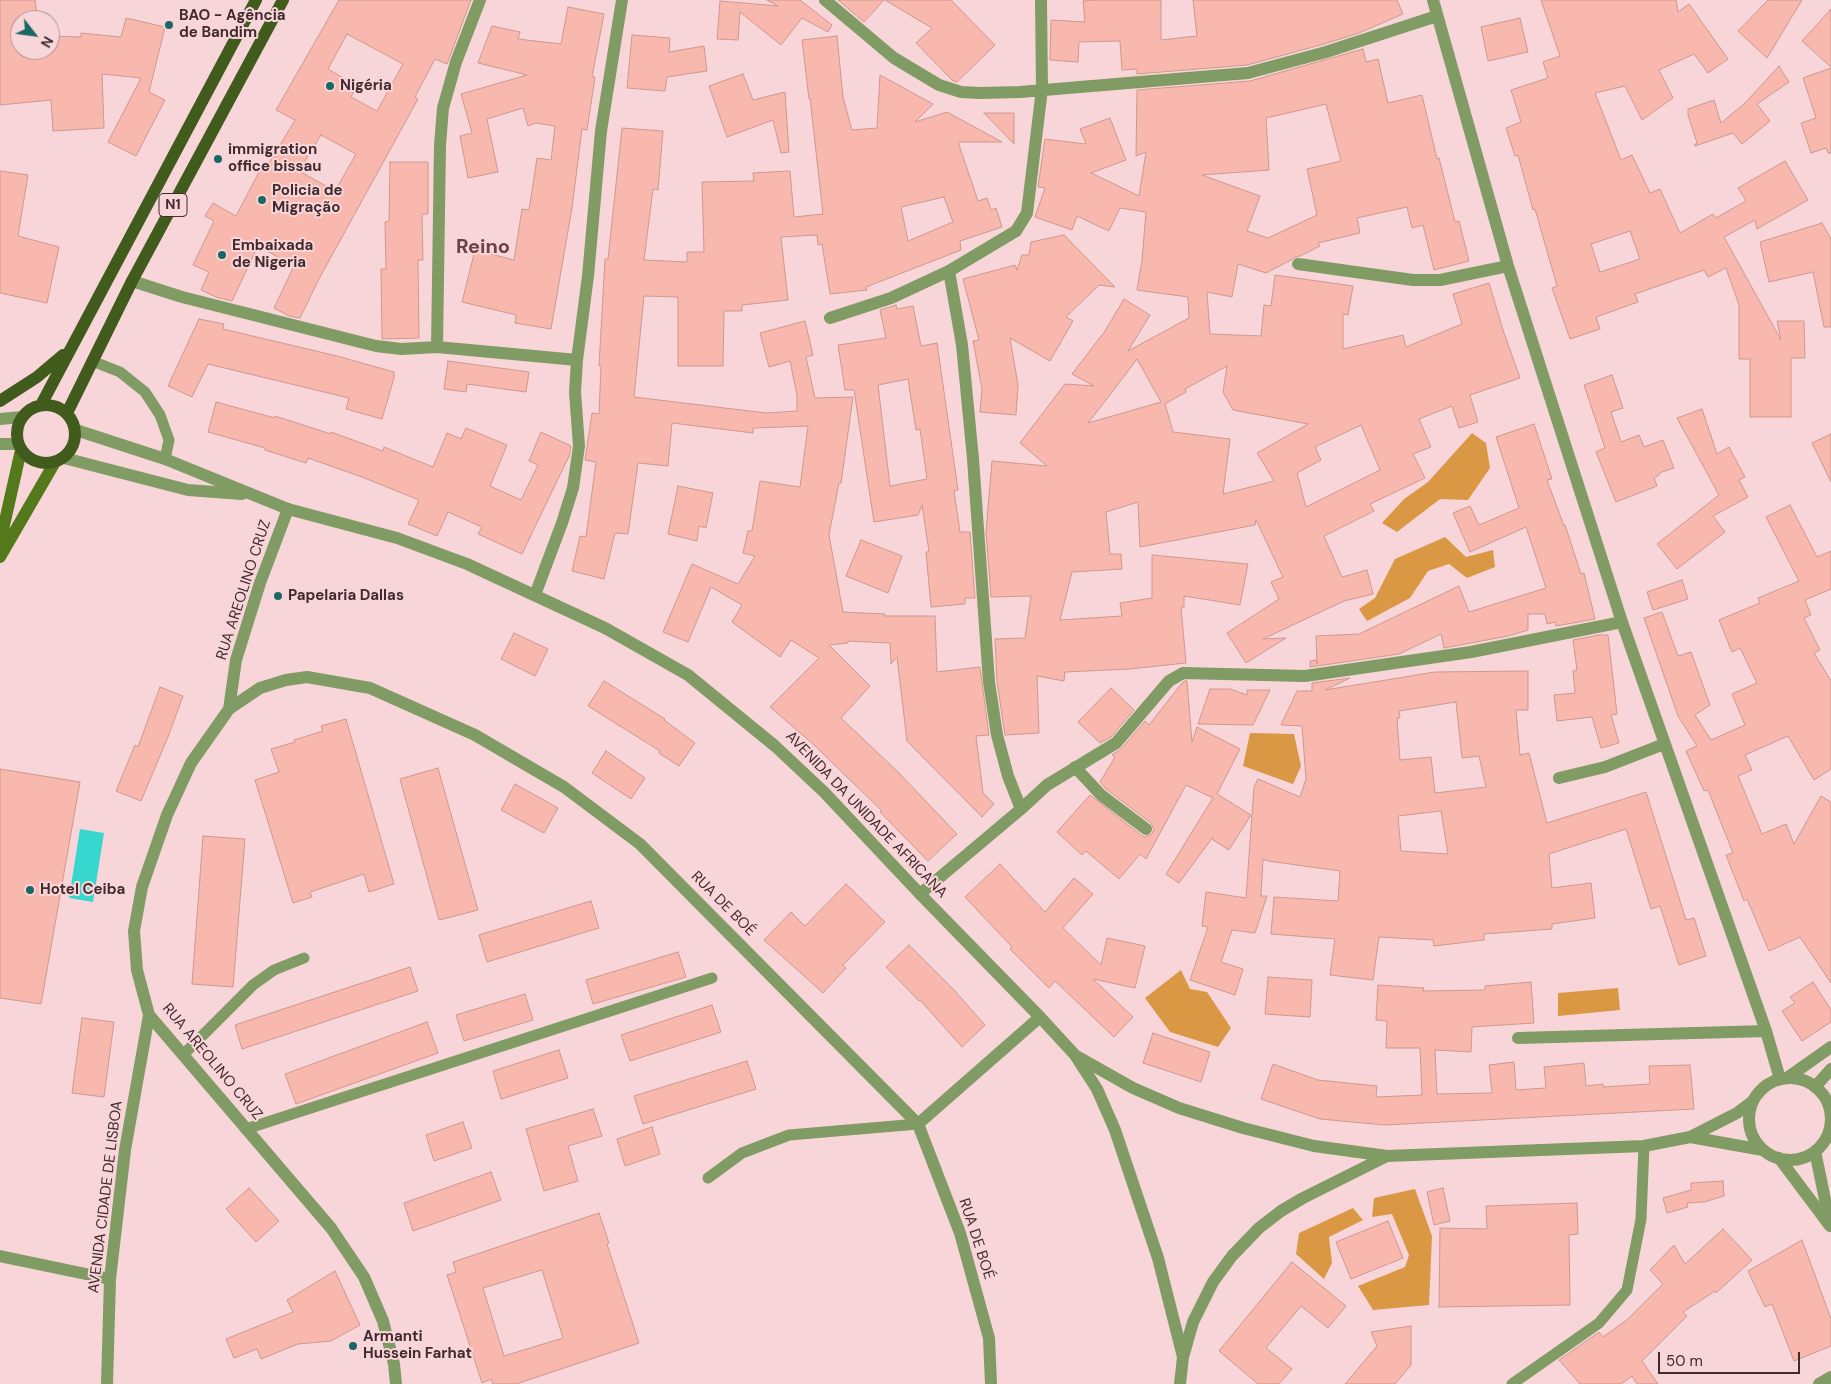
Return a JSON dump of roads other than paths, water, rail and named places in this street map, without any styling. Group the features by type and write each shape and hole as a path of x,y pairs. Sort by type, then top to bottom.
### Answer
{"main road":[{"name":"N1","path":"41,405 256,0"},
{"name":"N1","path":"67,413 132,282 283,0"},
{"path":"0,400 18,391 69,350"},
{"path":"0,557 59,460 71,450 75,440 76,430 72,420 60,408 41,405 31,409 22,417 18,426 17,435 20,447 30,460 42,464 59,460"},
{"path":"0,543 20,447"}],"street":[{"path":"437,347 440,145 443,108 456,62 480,0"},
{"path":"535,595 562,524 573,488 579,446 575,392 577,360 588,276 601,131 622,0"},
{"path":"825,0 894,58 939,85 961,92 980,93 1248,73 1326,52 1437,16"},
{"path":"830,318 891,298 950,271 1016,231 1027,213 1042,89 1041,0"},
{"path":"1433,0 1508,266 1622,622 1783,1079"},
{"path":"1298,264 1413,280 1440,280 1508,266"},
{"path":"950,271 962,345 974,459 989,682 997,735 1008,776 1021,809"},
{"path":"132,282 182,297 376,346 401,349 437,347 577,360"},
{"path":"0,419 22,417"},
{"name":"AVENIDA DA UNIDADE AFRICANA","path":"76,430 165,459 288,509 397,538 467,564 604,628 688,675 775,746 824,792 1040,1017 1075,1055 1097,1089 1115,1130 1158,1258 1183,1357 1180,1384"},
{"path":"0,444 20,447"},
{"name":"AVENIDA DA UNIDADE AFRICANA","path":"59,460 188,490 254,495"},
{"name":"RUA AREOLINO CRUZ","path":"288,509 260,583 240,644 229,709 191,763 167,815 142,887 134,931 137,970 149,1015 331,1228 364,1278 383,1321 394,1364 396,1384"},
{"path":"920,894 1047,785 1116,743 1170,682 1183,673 1305,676 1471,652 1622,622"},
{"name":"RUA DE BOÉ","path":"229,709 260,688 286,680 307,677 370,688 475,734 564,787 640,844 918,1124 960,1233 989,1338 991,1384"},
{"path":"1559,778 1605,767 1664,744"},
{"path":"1075,767 1102,795 1146,829"},
{"name":"AVENIDA CIDADE DE LISBOA","path":"107,1384 110,1279 125,1150 149,1015"},
{"path":"918,1124 1040,1017"},
{"path":"1518,1038 1766,1032"},
{"path":"1075,1055 1133,1088 1179,1108 1243,1128 1314,1146 1387,1156 1644,1146 1690,1137 1737,1113 1753,1101 1764,1087 1783,1079 1831,1047"},
{"path":"1822,1090 1831,1069"},
{"path":"1753,1101 1750,1111 1750,1127 1756,1142 1763,1150 1779,1158 1798,1159 1815,1150 1830,1131 1829,1106 1822,1090 1797,1078 1783,1079"},
{"path":"1690,1137 1763,1150"},
{"path":"1815,1150 1831,1227"},
{"path":"1183,1357 1193,1322 1213,1282 1232,1256 1259,1228 1281,1211 1303,1198 1387,1156"},
{"path":"1779,1158 1831,1227"},
{"path":"0,1256 110,1279"},
{"path":"1819,1384 1831,1377"}],"lane":[{"path":"92,361 120,372 145,392 160,415 169,440 165,459"},
{"path":"182,1055 253,985 274,970 304,958"},
{"path":"246,1130 712,978"},
{"path":"708,1178 742,1153 789,1135 918,1124"},
{"path":"1512,1384 1599,1323 1627,1290 1641,1219 1644,1146"}],"water":[{"path":"80,829 104,833 93,902 69,898"}],"place":[{"name":"BAO - Agência de Bandim","path":"169,25"},
{"name":"Nigéria","path":"330,86"},
{"name":"immigration office bissau","path":"218,159"},
{"name":"Policia de Migração","path":"262,200"},
{"name":"Embaixada de Nigeria","path":"222,255"},
{"name":"Papelaria Dallas","path":"278,596"},
{"name":"Hotel Ceiba","path":"30,890"},
{"name":"Armanti Hussein Farhat","path":"353,1346"}],"district":[{"name":"Reino","path":"483,248"}]}
